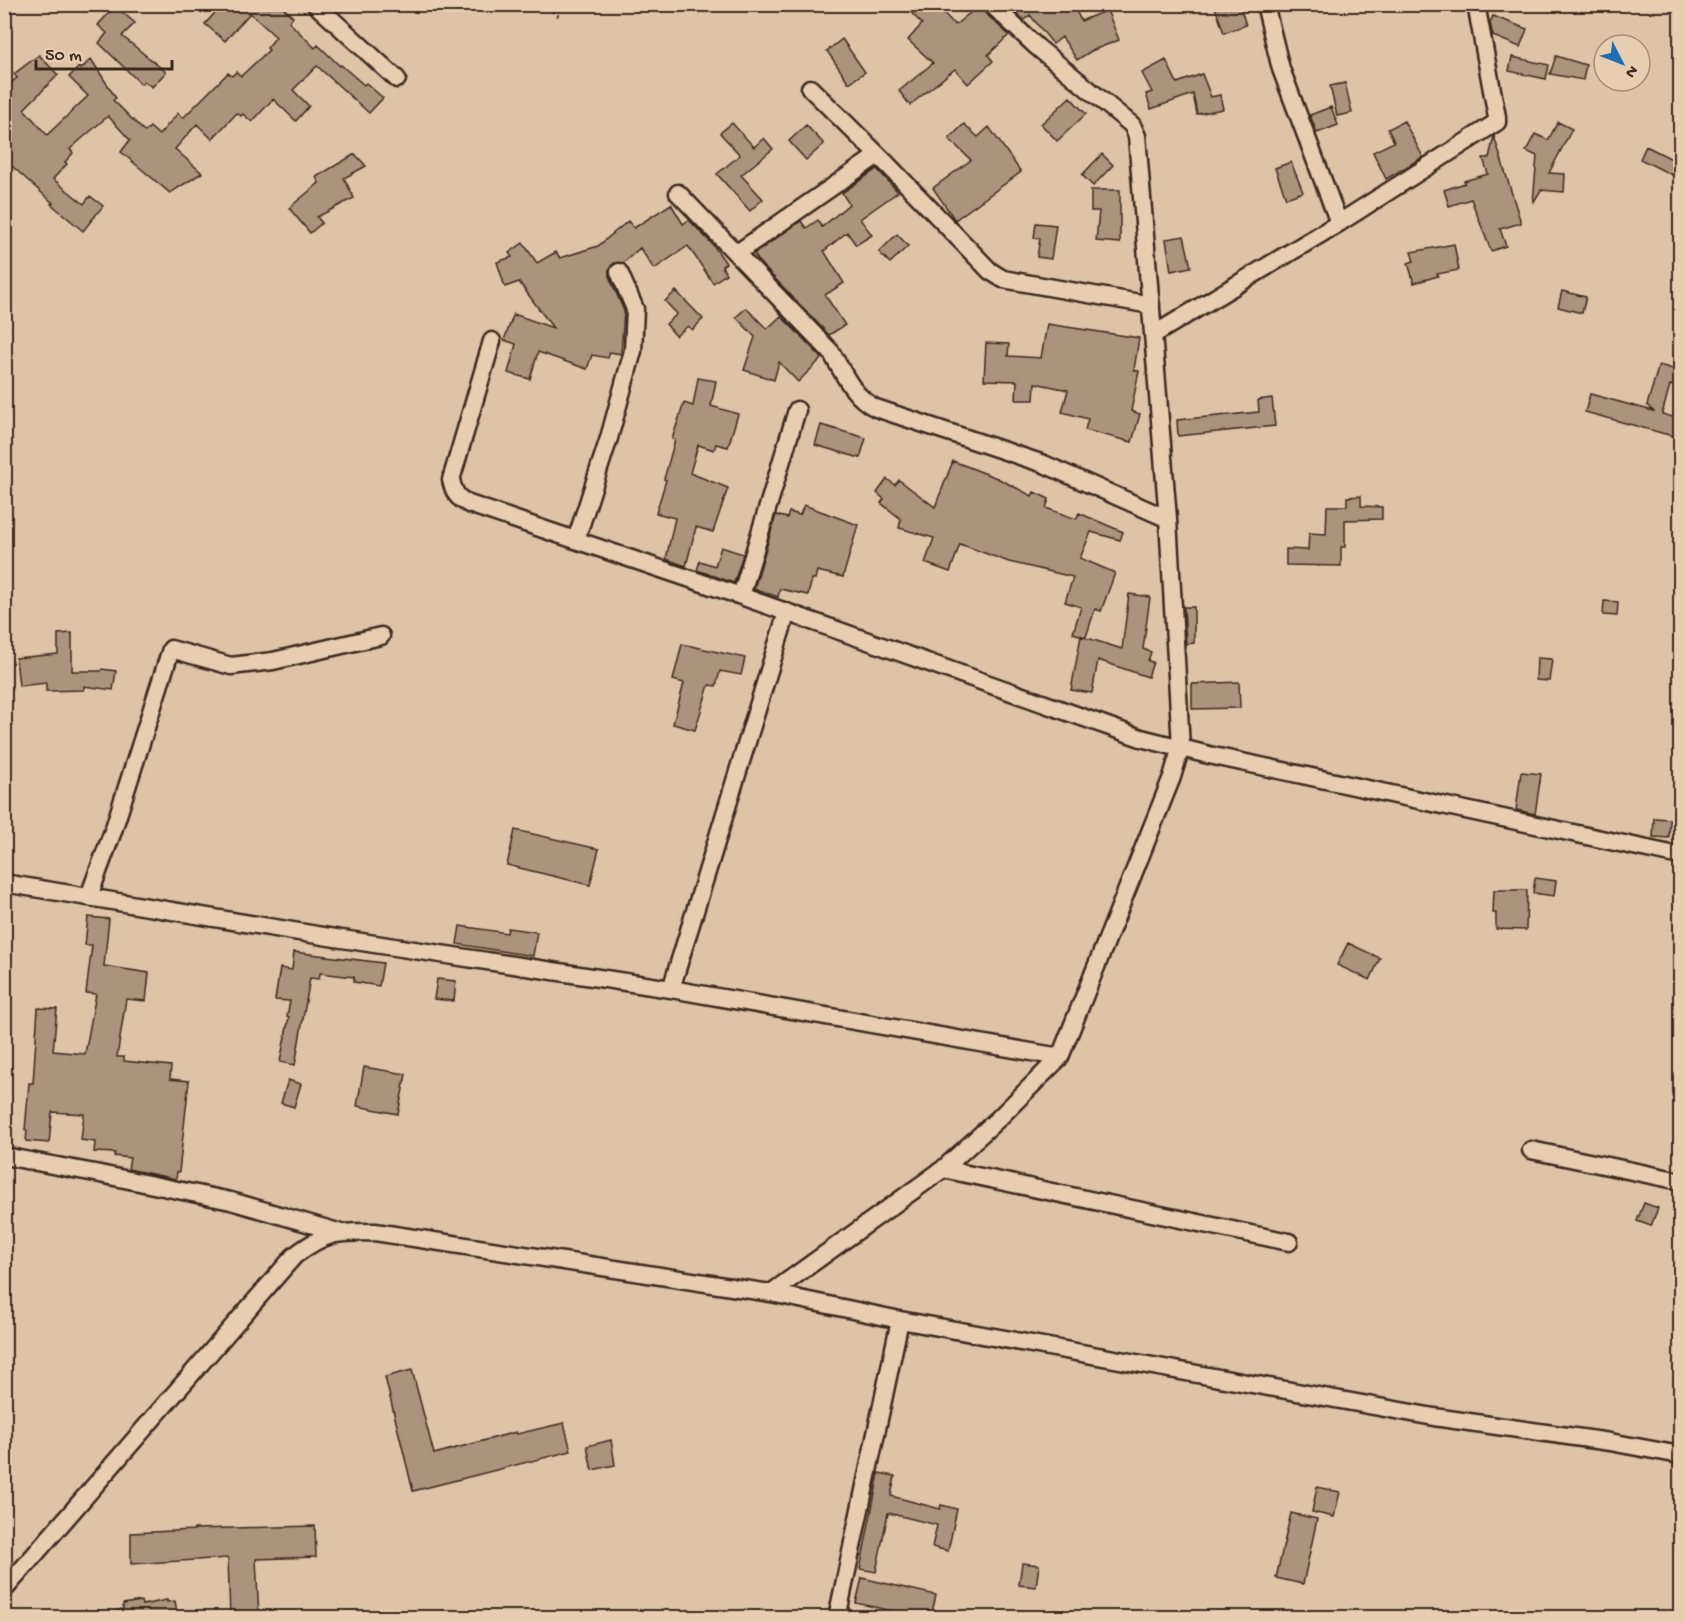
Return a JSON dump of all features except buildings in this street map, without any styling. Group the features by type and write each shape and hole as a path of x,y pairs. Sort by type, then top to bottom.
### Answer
{"street":[{"path":"315,4 397,79"},
{"path":"771,1293 943,1169 999,1118 1060,1057 1172,777 1181,747 1168,519 1137,136 1132,125 1037,46 991,4"},
{"path":"1264,4 1281,69 1339,224"},
{"path":"1153,335 1339,224 1497,122 1476,4"},
{"path":"810,88 990,271 1003,279 1151,305"},
{"path":"737,253 878,155"},
{"path":"678,193 831,352 849,383 865,403 1044,464 1168,519"},
{"path":"576,540 609,438 633,351 635,309 619,272"},
{"path":"492,341 451,480 454,492 460,500 469,504 787,612 1141,738 1209,755 1680,856"},
{"path":"741,596 797,410"},
{"path":"671,989 787,612"},
{"path":"89,896 113,831 171,649 231,666 273,661 381,636"},
{"path":"4,883 329,937 671,989 1060,1057"},
{"path":"1531,1150 1680,1181"},
{"path":"4,1156 231,1201 338,1232 375,1232 771,1293 900,1320 1434,1417 1610,1442 1680,1455"},
{"path":"943,1169 1289,1242"},
{"path":"4,1590 294,1256 315,1240 338,1232"},
{"path":"837,1617 900,1320"}],"path":[{"path":"543,4 561,18"}]}
